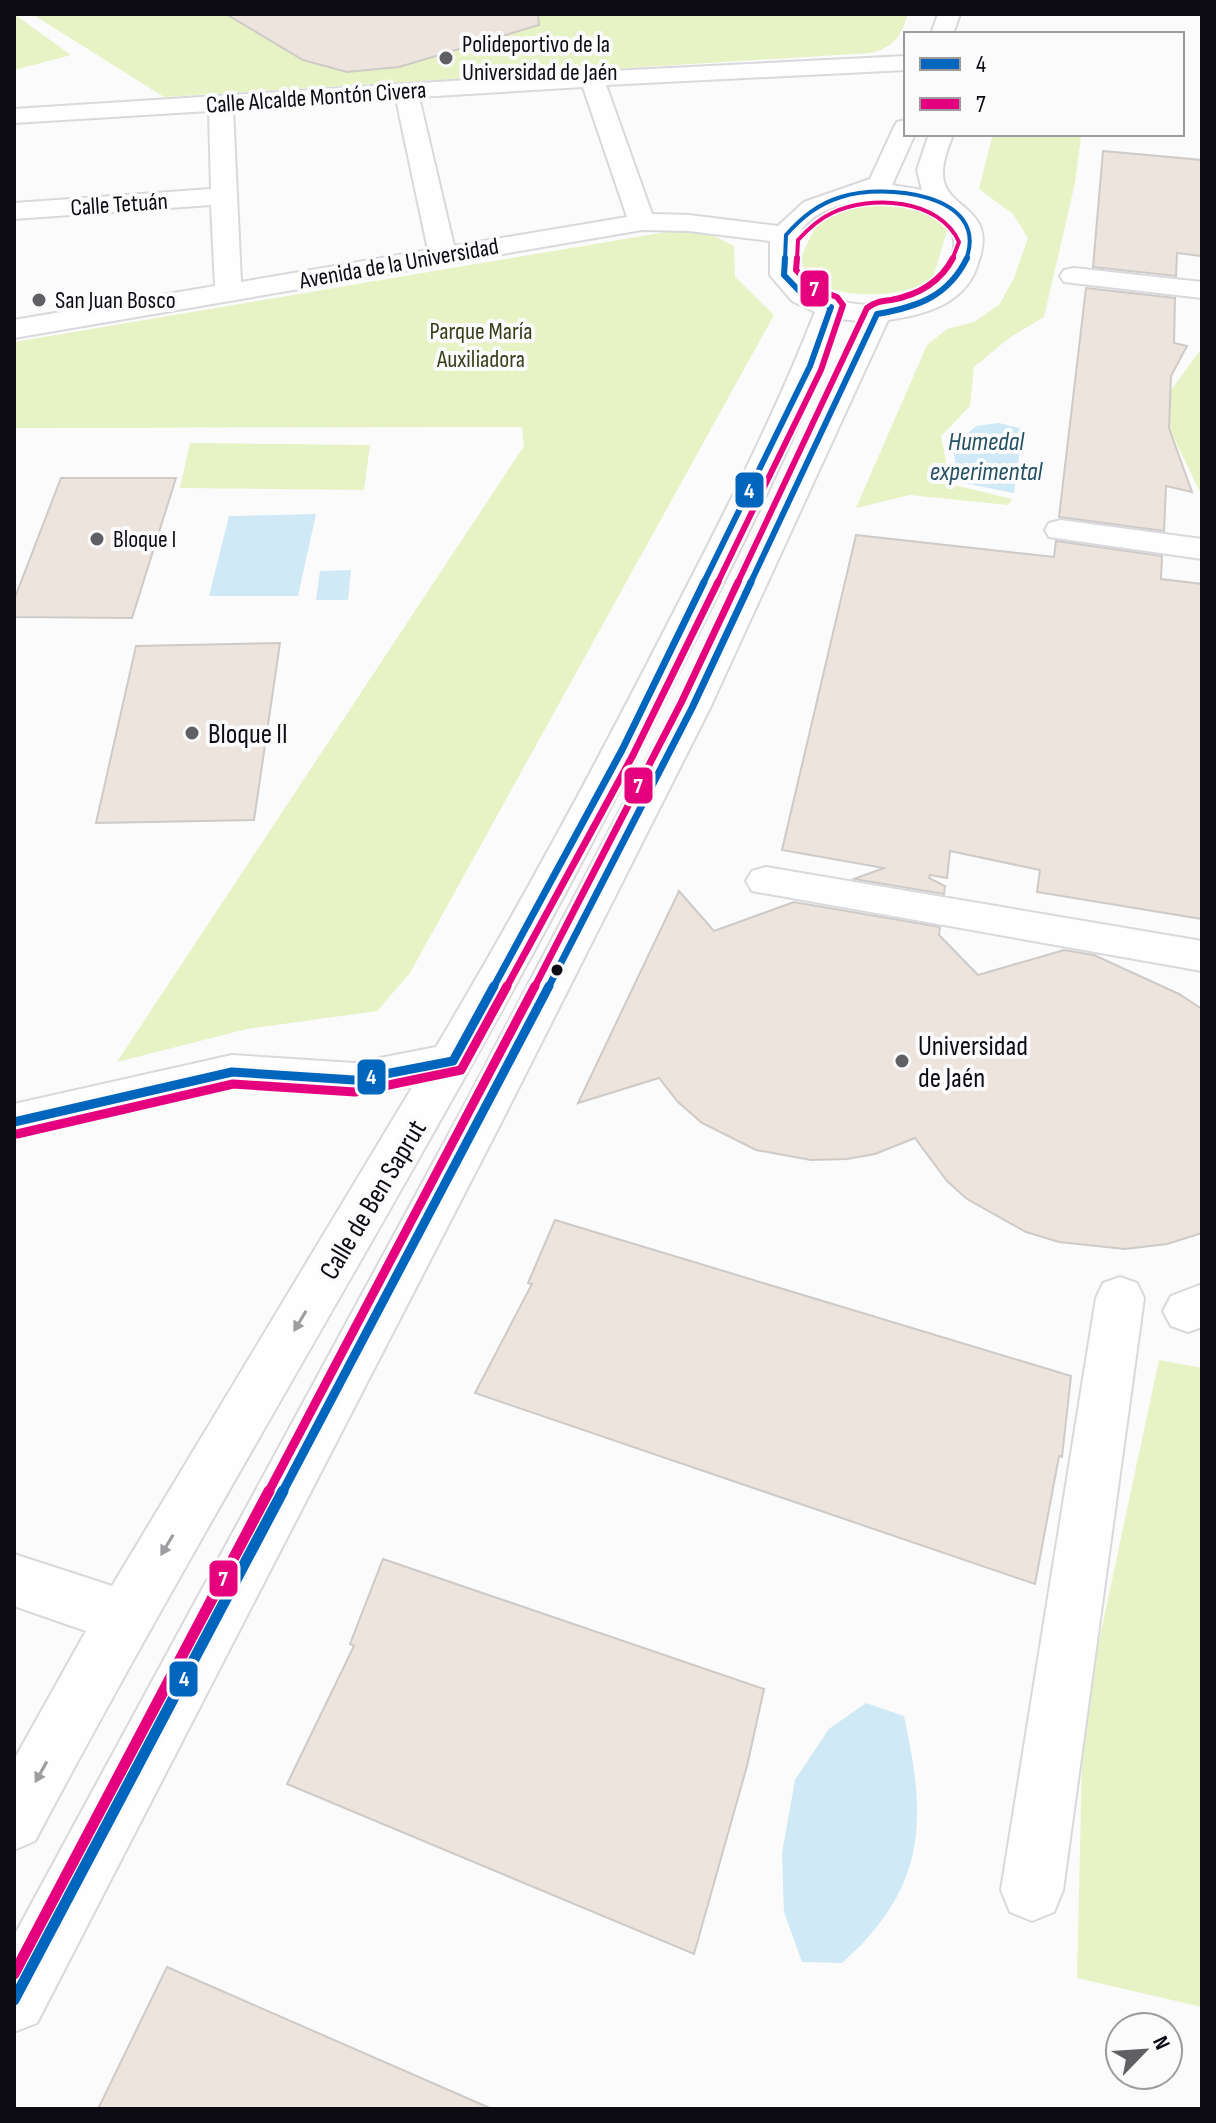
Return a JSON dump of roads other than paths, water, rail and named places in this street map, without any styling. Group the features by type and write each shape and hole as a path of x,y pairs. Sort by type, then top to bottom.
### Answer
{"street":[{"name":"Calle Alcalde Montón Civera","path":"14,116 592,79 904,63"},
{"path":"592,79 642,222"},
{"path":"406,91 443,255"},
{"path":"221,103 227,283 231,291"},
{"path":"904,132 886,176 879,184 816,207 786,235 784,275 806,298 831,307 877,314 919,306 940,296 958,282 971,242 970,232 929,184 930,166 940,136"},
{"path":"855,192 905,193 944,204"},
{"name":"Calle Tetuán","path":"14,211 224,196"},
{"name":"Avenida de la Universidad","path":"14,329 642,222 689,223 786,235"},
{"path":"1074,276 1202,290"},
{"name":"Calle de Ben Saprut","path":"14,1820 125,1617 453,1061 630,736 778,436 810,366 831,307"},
{"name":"Calle de Ben Saprut","path":"14,2000 473,1132 685,722 877,314"},
{"path":"1061,530 1202,549"},
{"path":"766,881 1202,956"},
{"path":"14,1122 232,1072 354,1080 453,1061"},
{"path":"1032,1890 1120,1298"},
{"path":"14,1580 125,1617"}],"water":[{"name":"Humedal experimental","path":"999,423 1023,429 1014,493 958,482 953,446 976,426"},
{"path":"316,514 298,596 209,596 229,516"},
{"path":"351,570 348,600 316,600 320,571"},
{"path":"866,1703 904,1716 916,1788 914,1850 905,1879 891,1907 870,1935 842,1963 802,1962 784,1912 782,1853 795,1780 829,1729"}],"place":[{"name":"Polideportivo de la Universidad de Jaén","path":"446,58"},
{"name":"San Juan Bosco","path":"39,300"},
{"name":"Bloque I","path":"97,539"},
{"name":"Bloque II","path":"192,733"},
{"name":"Universidad de Jaén","path":"902,1061"}],"park label":[{"name":"Parque María Auxiliadora","path":"481,345"}]}
